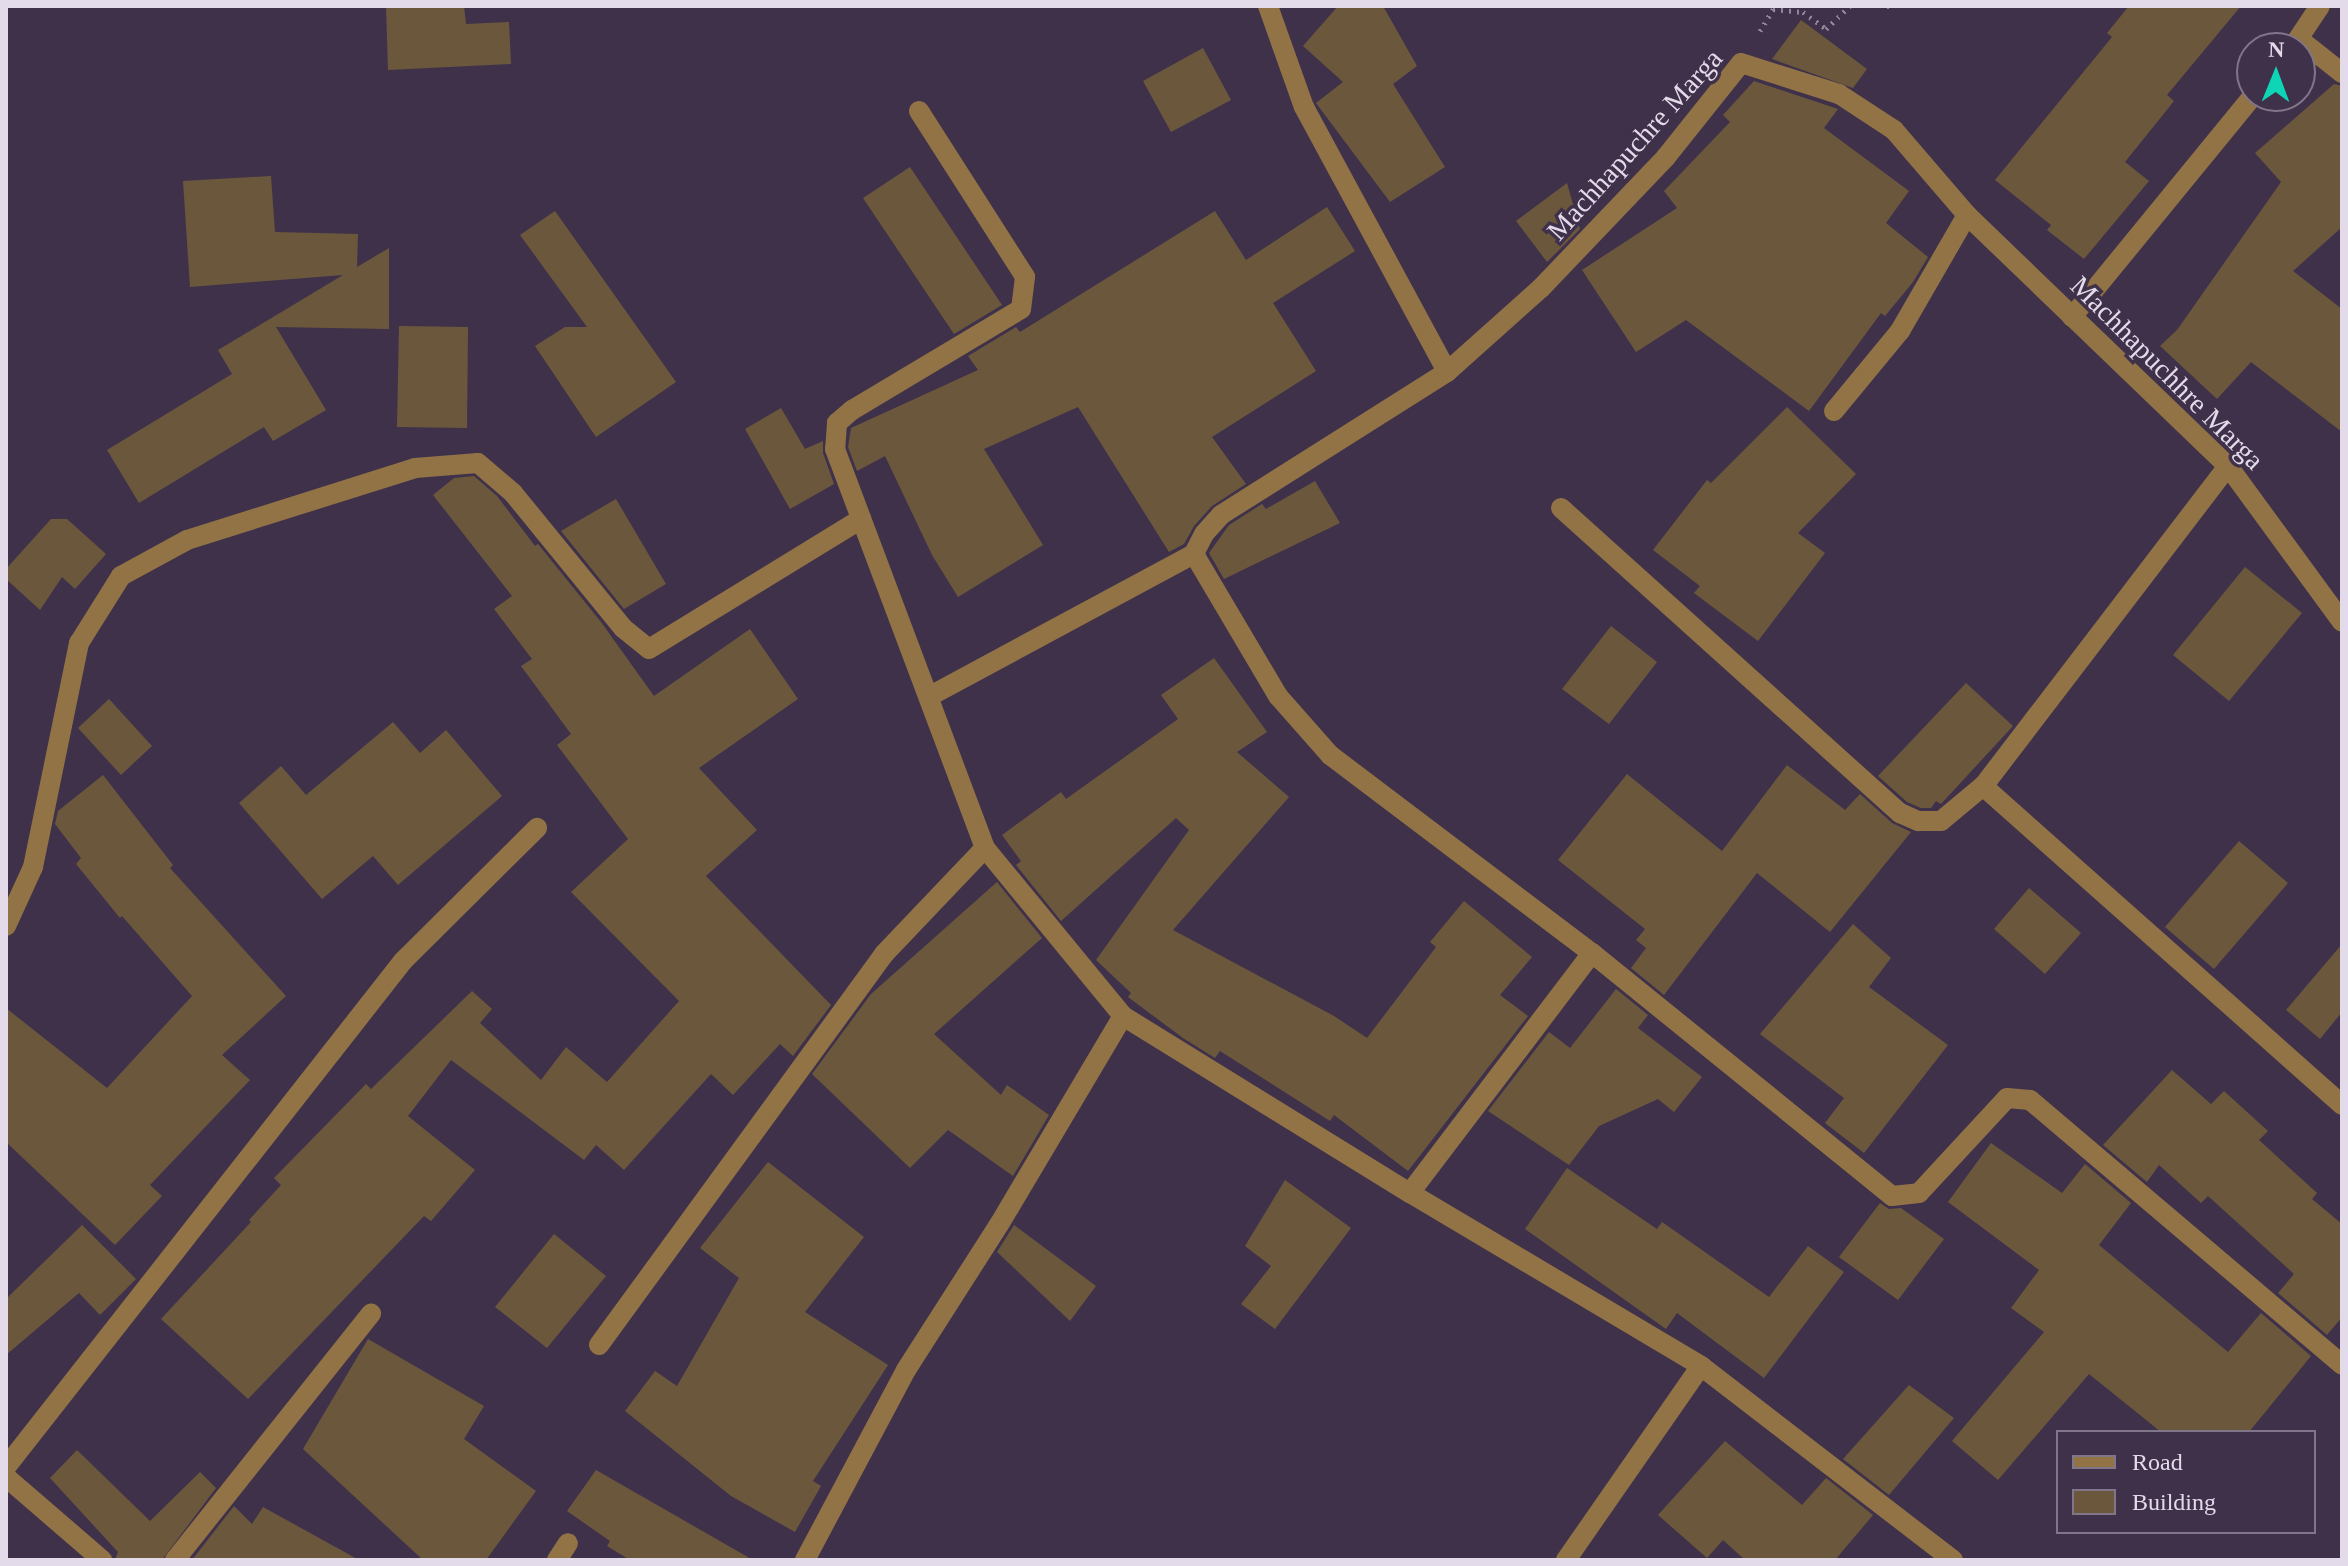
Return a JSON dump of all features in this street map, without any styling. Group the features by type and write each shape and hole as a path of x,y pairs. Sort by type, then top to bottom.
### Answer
{"street":[{"path":"1268,6 1304,107 1447,372"},
{"path":"2304,32 2320,6"},
{"path":"2316,57 2342,73"},
{"name":"Machhapuchre Marga","path":"1194,554 1204,534 1221,515 1447,372 1541,288 1666,157 1741,63 1839,94 1894,130 1967,215"},
{"path":"919,111 1025,277 1021,309 837,423 835,449 985,848 1123,1016 1410,1193 1701,1366 1953,1560"},
{"path":"2072,317 2240,112"},
{"path":"1834,411 1900,331 1967,215"},
{"name":"Machhapuchhre Marga","path":"1967,215 2228,466 2342,622"},
{"path":"6,926 33,867 79,643 121,576 187,540 415,468 478,463 513,493 623,628 649,649 861,519"},
{"path":"1561,508 1900,813 1918,821 1941,821 1983,786 2228,466"},
{"path":"930,696 1194,554 1278,696 1330,755 1592,953 1892,1196 1919,1193 2007,1098 2030,1100 2342,1365"},
{"path":"1983,786 2342,1105"},
{"path":"6,1467 403,961 537,828"},
{"path":"599,1345 884,954 985,848"},
{"path":"1410,1193 1592,953"},
{"path":"805,1560 906,1370 1000,1223 1123,1016"},
{"path":"175,1560 371,1314"},
{"path":"1566,1560 1701,1366"},
{"path":"6,1477 102,1560"}],"path":[{"path":"1741,63 1773,9 1803,12 1826,29 1850,6"}],"building":[{"path":"386,6 464,6 466,24 509,22 511,64 388,70"},
{"path":"1338,6 1383,6 1417,66 1393,84 1445,167 1390,202 1316,103 1343,82 1303,46"},
{"path":"2129,6 2241,6 2167,95 2174,101 2125,162 2149,181 2084,259 2047,230 2051,225 1995,180 2112,37 2107,33"},
{"path":"1801,20 1867,69 1853,88 1772,59"},
{"path":"1203,48 1231,100 1171,132 1143,81"},
{"path":"1754,81 1838,109 1824,128 1909,191 1886,223 1928,257 1913,282 1885,316 1881,313 1809,411 1686,320 1636,352 1582,270 1677,208 1664,191 1730,122 1723,115"},
{"path":"2334,84 2342,86 2342,227 2293,271 2342,309 2342,432 2251,362 2217,399 2160,346 2177,330 2281,182 2255,153 2302,112 2316,112 2316,100"},
{"path":"910,167 1002,305 954,334 863,198"},
{"path":"271,176 275,232 358,234 357,267 389,248 389,329 276,327 326,410 273,441 264,427 139,503 107,450 232,374 218,350 343,275 190,287 183,181"},
{"path":"1567,183 1580,229 1547,262 1516,221"},
{"path":"1327,207 1355,251 1273,303 1316,371 1212,437 1246,484 1212,506 1194,526 1184,544 1169,552 1078,407 984,449 1043,545 958,597 932,555 885,456 857,471 848,447 851,428 978,370 968,356 1016,327 1020,332 1215,211 1246,260"},
{"path":"555,211 676,382 596,437 535,346 565,327 587,327 520,235"},
{"path":"399,326 468,327 467,428 397,427"},
{"path":"1787,407 1856,474 1798,533 1825,553 1758,641 1694,593 1700,586 1653,550 1707,480 1711,483"},
{"path":"781,408 805,449 823,441 823,453 834,484 790,509 745,429"},
{"path":"474,476 497,496 535,546 538,544 601,622 654,696 750,629 798,699 699,768 757,830 706,876 831,1005 793,1056 780,1044 733,1095 711,1074 624,1170 596,1145 584,1160 451,1060 408,1116 475,1170 431,1221 424,1216 248,1399 161,1319 281,1185 274,1178 366,1084 371,1089 472,991 492,1009 480,1023 541,1080 566,1047 607,1082 679,1001 571,892 628,839 557,745 571,734 521,666 532,659 494,609 512,596 433,495 454,478"},
{"path":"1315,481 1340,523 1224,579 1209,553 1229,525 1262,504 1266,509"},
{"path":"616,499 666,584 624,609 561,531"},
{"path":"51,519 67,519 106,554 75,589 62,577 40,610 6,579 6,569"},
{"path":"2245,567 2302,613 2229,701 2173,655"},
{"path":"1611,626 1657,662 1609,724 1562,689"},
{"path":"1214,658 1267,732 1237,752 1289,797 1173,930 1334,1016 1367,1038 1436,947 1430,942 1464,901 1532,957 1500,995 1528,1016 1408,1171 1334,1115 1330,1121 1220,1051 1215,1058 1183,1038 1128,997 1131,993 1096,960 1189,830 1176,818 1061,921 1016,865 1021,861 1002,835 1061,792 1066,799 1178,719 1161,695"},
{"path":"1966,683 2013,726 1941,804 1936,801 1931,808 1921,808 1907,802 1878,776"},
{"path":"109,699 152,746 121,775 78,728"},
{"path":"393,722 420,753 446,730 502,796 398,885 373,856 322,899 239,803 281,766 306,795"},
{"path":"1787,765 1845,810 1860,794 1892,823 1911,832 1830,932 1757,873 1664,995 1631,968 1646,948 1636,940 1645,929 1558,860 1627,774 1722,851"},
{"path":"103,775 173,865 170,868 286,996 222,1055 250,1080 150,1185 162,1196 115,1245 6,1142 6,1008 107,1088 192,996 122,916 120,918 76,864 81,858 55,824 58,811"},
{"path":"2239,841 2288,883 2214,969 2165,927"},
{"path":"997,882 1042,938 934,1034 1001,1095 1007,1085 1049,1115 1013,1176 948,1130 910,1168 812,1074 871,994"},
{"path":"2029,888 2081,933 2045,974 1994,929"},
{"path":"1853,924 1891,958 1869,987 1948,1045 1864,1153 1825,1123 1844,1098 1760,1034"},
{"path":"2342,944 2342,1012 2320,1039 2286,1010"},
{"path":"1616,989 1648,1015 1638,1028 1702,1077 1674,1112 1658,1099 1599,1126 1569,1165 1488,1111 1549,1032 1570,1048"},
{"path":"2172,1070 2211,1104 2224,1091 2268,1131 2259,1140 2317,1193 2312,1199 2342,1224 2342,1317 2327,1335 2278,1293 2294,1274 2208,1196 2201,1203 2159,1165 2147,1182 2103,1145"},
{"path":"1991,1143 2062,1193 2085,1164 2131,1203 2099,1245 2228,1352 2261,1313 2311,1356 2251,1430 2159,1430 2089,1374 1998,1480 1952,1441 2044,1332 2011,1308 2039,1270 1948,1202"},
{"path":"768,1162 864,1237 805,1312 888,1365 813,1481 821,1486 795,1532 731,1496 625,1411 655,1371 677,1386 739,1278 700,1248"},
{"path":"1567,1168 1657,1229 1662,1222 1769,1297 1808,1246 1844,1272 1764,1378 1677,1313 1666,1329 1525,1229"},
{"path":"1285,1180 1351,1228 1275,1329 1241,1304 1271,1266 1245,1246"},
{"path":"1880,1203 1889,1209 1901,1208 1944,1239 1898,1300 1839,1257"},
{"path":"82,1225 136,1279 100,1315 79,1293 6,1355 6,1299"},
{"path":"1014,1225 1096,1286 1070,1321 997,1252"},
{"path":"554,1234 606,1276 547,1348 495,1307"},
{"path":"368,1339 484,1406 464,1439 536,1491 486,1560 423,1560 303,1449"},
{"path":"1909,1385 1954,1418 1889,1495 1843,1459"},
{"path":"1725,1441 1802,1505 1826,1478 1873,1515 1835,1560 1745,1560 1723,1540 1707,1558 1658,1515"},
{"path":"77,1450 150,1521 200,1472 216,1488 162,1560 115,1560 118,1552 50,1478"},
{"path":"596,1470 753,1560 630,1560 607,1546 610,1541 567,1511"},
{"path":"234,1506 252,1524 263,1507 359,1560 192,1560"}]}
